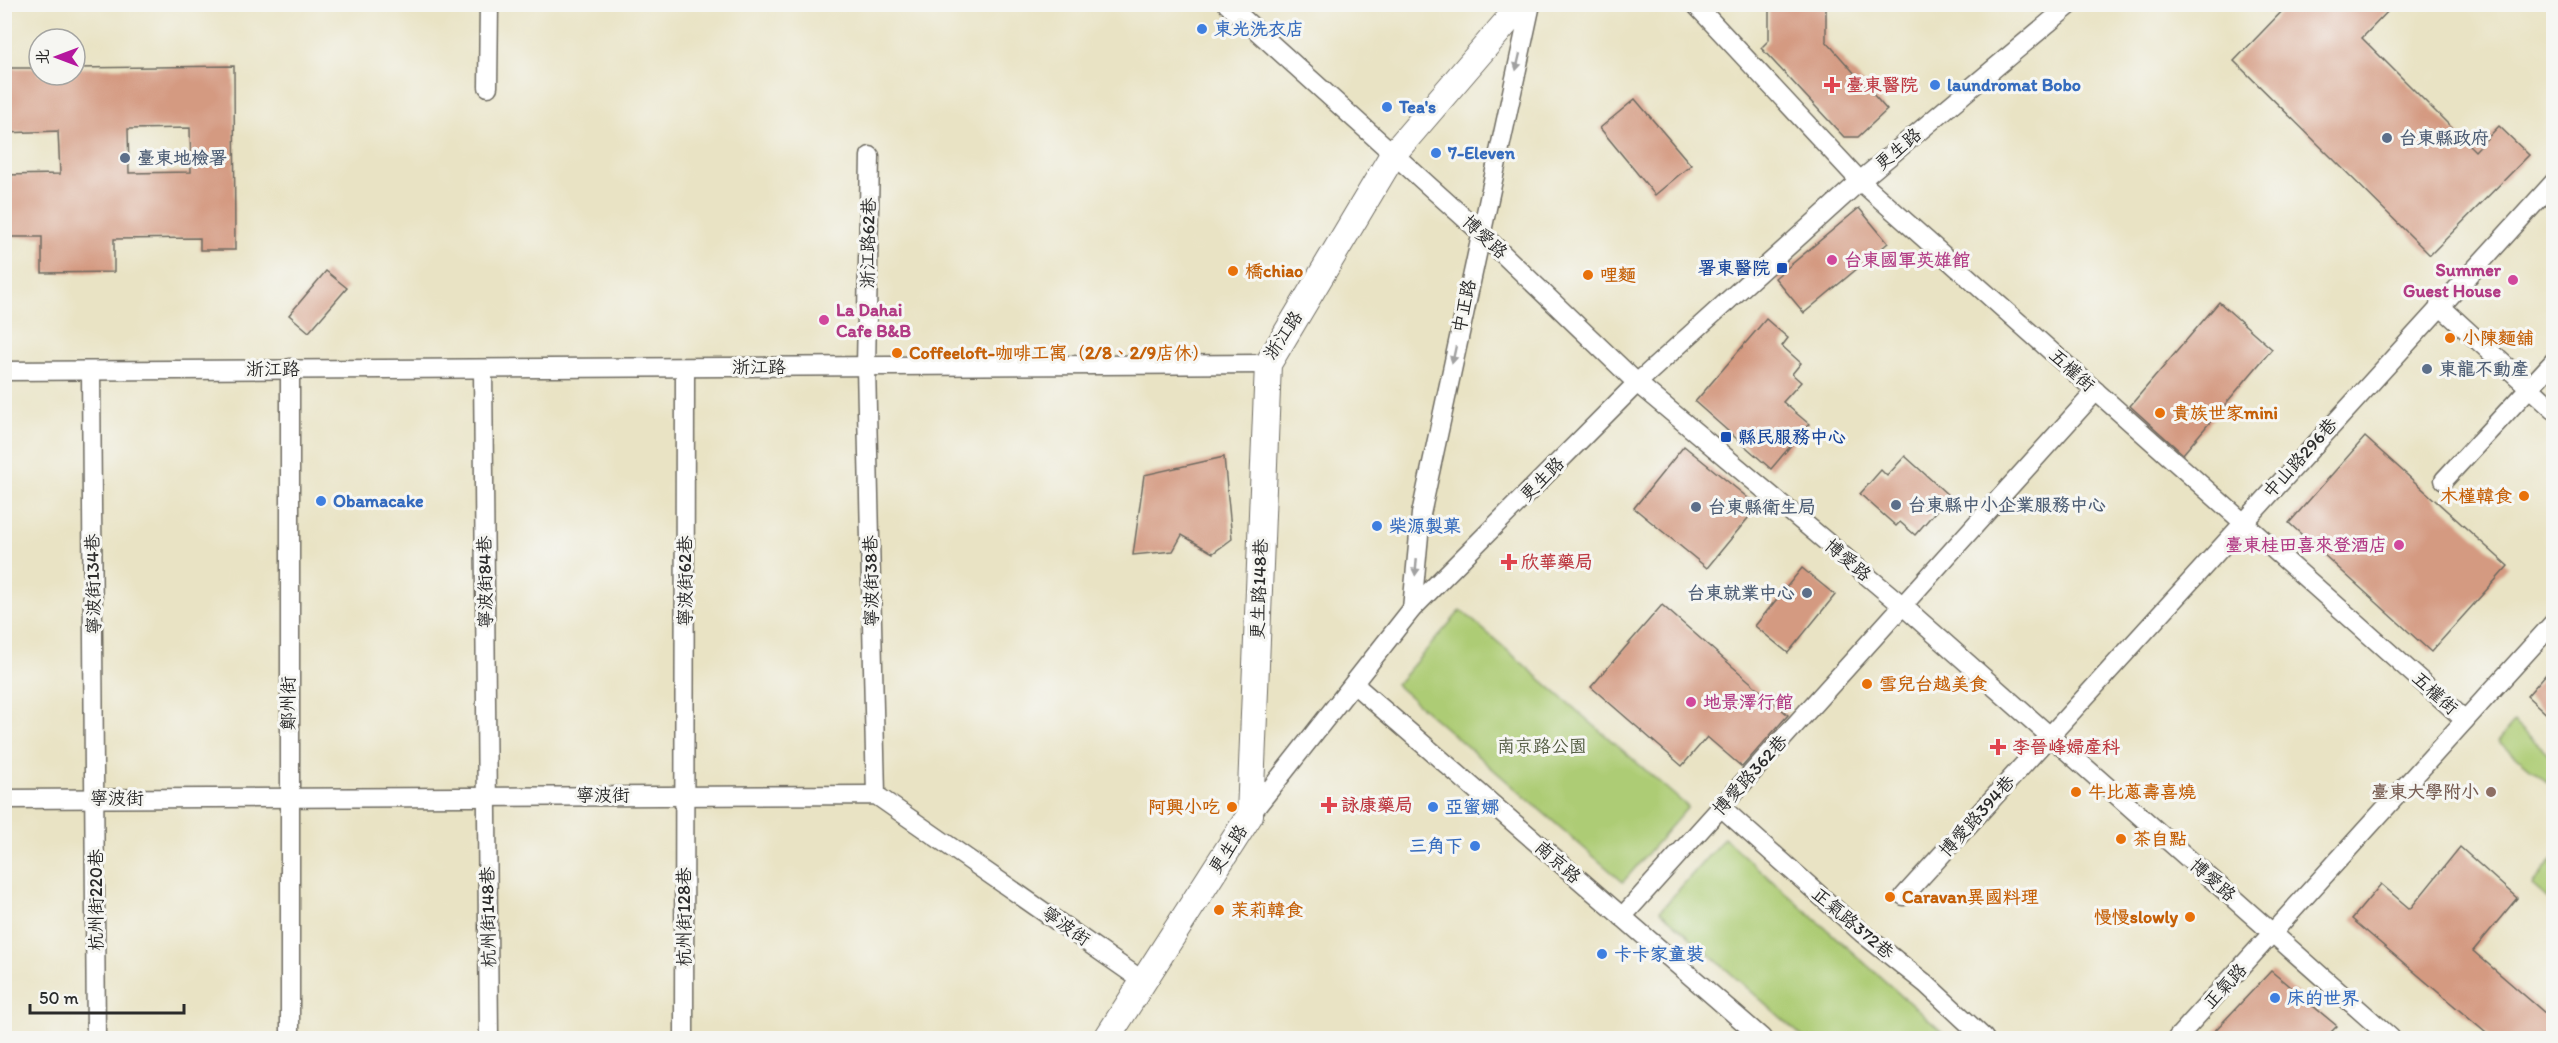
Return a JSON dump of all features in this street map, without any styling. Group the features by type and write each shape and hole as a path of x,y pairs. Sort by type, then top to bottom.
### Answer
{"street":[{"path":"488,87 489,4"},
{"name":"博愛路","path":"1227,4 1480,232 1637,383 1903,606 2391,1038"},
{"path":"1394,153 1522,4"},
{"name":"中正路","path":"1412,609 1421,514 1531,4"},
{"name":"五權街","path":"1695,4 1860,181 2465,720"},
{"name":"更生路","path":"1107,1038 1250,815 1355,685 1412,609 1637,383 1860,181 2071,4"},
{"name":"浙江路","path":"4,371 1268,364 1394,153"},
{"name":"浙江路62巷","path":"866,367 870,156"},
{"name":"中山路296巷","path":"2049,736 2553,182"},
{"path":"2439,305 2553,410"},
{"path":"2444,480 2553,361"},
{"name":"更生路148巷","path":"1250,815 1268,364"},
{"name":"寧波街38巷","path":"866,367 876,795"},
{"name":"鄭州街","path":"290,368 288,798 290,1038"},
{"name":"寧波街62巷","path":"684,795 685,368"},
{"name":"寧波街84巷","path":"483,369 487,795"},
{"name":"寧波街134巷","path":"91,371 95,798"},
{"name":"博愛路362巷","path":"1622,917 2096,391"},
{"name":"正氣路","path":"2177,1038 2553,622"},
{"name":"南京路","path":"1355,685 1762,1038"},
{"name":"博愛路394巷","path":"1904,896 2049,736"},
{"name":"杭州街148巷","path":"487,795 489,1038"},
{"name":"杭州街128巷","path":"684,795 684,1038"},
{"name":"寧波街","path":"4,799 876,795 1143,981"},
{"name":"杭州街220巷","path":"95,798 96,1038"},
{"name":"正氣路372巷","path":"1721,807 1862,933 1926,984 1984,1038"}],"green space":[{"name":"南京路公園","path":"1461,610 1688,807 1623,882 1396,685"},
{"path":"2514,722 2553,758 2553,787 2498,741"},
{"path":"1724,838 1949,1038 1804,1038 1660,911"},
{"path":"2553,859 2553,903 2532,885"}],"building":[{"path":"1769,4 1826,4 1826,41 1887,110 1858,137 1844,137 1761,48 1769,40"},
{"name":"台東縣政府","path":"2289,4 2395,4 2362,38 2475,151 2499,126 2529,155 2430,255 2234,61"},
{"path":"234,66 235,250 200,250 200,238 114,239 114,272 42,273 42,237 4,237 4,175 60,174 58,131 4,133 4,68 27,68 27,87 87,87 87,68","holes":["190,128 191,172 129,173 128,129"]},
{"path":"1635,99 1691,165 1655,195 1600,128"},
{"name":"台東國軍英雄館","path":"1859,208 1888,243 1804,313 1775,278"},
{"path":"326,271 347,288 309,332 289,315"},
{"path":"2219,302 2272,349 2183,454 2130,406"},
{"path":"1766,319 1788,338 1782,346 1801,363 1792,374 1801,382 1783,402 1809,424 1771,469 1695,402"},
{"name":"臺東桂田喜來登酒店","path":"2365,437 2508,566 2431,652 2289,523"},
{"name":"台東縣衛生局","path":"1684,446 1758,506 1707,568 1634,508"},
{"path":"1905,456 1949,496 1915,535 1900,522 1896,526 1860,494 1881,470 1887,476"},
{"path":"1224,457 1232,539 1213,553 1182,535 1173,551 1133,555 1144,475"},
{"path":"1802,568 1835,595 1788,653 1755,626"},
{"name":"地景澤行館","path":"1662,605 1788,715 1742,767 1707,737 1682,766 1591,687"},
{"path":"2553,666 2553,720 2527,696"},
{"path":"2460,847 2517,898 2473,951 2553,1020 2553,1038 2492,1038 2352,919 2381,884 2410,909"},
{"name":"床的世界","path":"2271,971 2337,1026 2325,1038 2208,1038"}],"place":[{"name":"東光洗衣店","path":"1202,29"},
{"name":"臺東醫院","path":"1832,85"},
{"name":"laundromat Bobo","path":"1935,85"},
{"name":"Tea's","path":"1387,107"},
{"name":"台東縣政府","path":"2387,138"},
{"name":"7-Eleven","path":"1436,153"},
{"name":"臺東地檢署","path":"125,158"},
{"name":"台東國軍英雄館","path":"1832,260"},
{"name":"署東醫院","path":"1782,268"},
{"name":"橋chiao","path":"1233,271"},
{"name":"哩麵","path":"1588,275"},
{"name":"Summer Guest House","path":"2513,280"},
{"name":"La Dahai Cafe B&B","path":"824,320"},
{"name":"小陳麵舖","path":"2450,338"},
{"name":"Coffeeloft-咖啡工寓（2/8、2/9店休）","path":"897,353"},
{"name":"東龍不動產","path":"2427,369"},
{"name":"貴族世家mini","path":"2160,413"},
{"name":"縣民服務中心","path":"1726,437"},
{"name":"木槿韓食","path":"2524,496"},
{"name":"Obamacake","path":"321,501"},
{"name":"台東縣中小企業服務中心","path":"1896,505"},
{"name":"台東縣衛生局","path":"1696,507"},
{"name":"柴源製菓","path":"1377,526"},
{"name":"臺東桂田喜來登酒店","path":"2399,545"},
{"name":"欣華藥局","path":"1509,562"},
{"name":"台東就業中心","path":"1807,593"},
{"name":"雪兒台越美食","path":"1867,684"},
{"name":"地景澤行館","path":"1691,702"},
{"name":"李晉峰婦產科","path":"1998,747"},
{"name":"牛比蔥壽喜燒","path":"2076,792"},
{"name":"臺東大學附小","path":"2491,792"},
{"name":"詠康藥局","path":"1329,805"},
{"name":"阿興小吃","path":"1232,807"},
{"name":"亞蜜娜","path":"1433,807"},
{"name":"茶自點","path":"2121,839"},
{"name":"三角下","path":"1475,846"},
{"name":"Caravan異國料理","path":"1890,897"},
{"name":"茉莉韓食","path":"1219,910"},
{"name":"慢慢slowly","path":"2190,917"},
{"name":"卡卡家童裝","path":"1602,954"},
{"name":"床的世界","path":"2275,998"}]}
